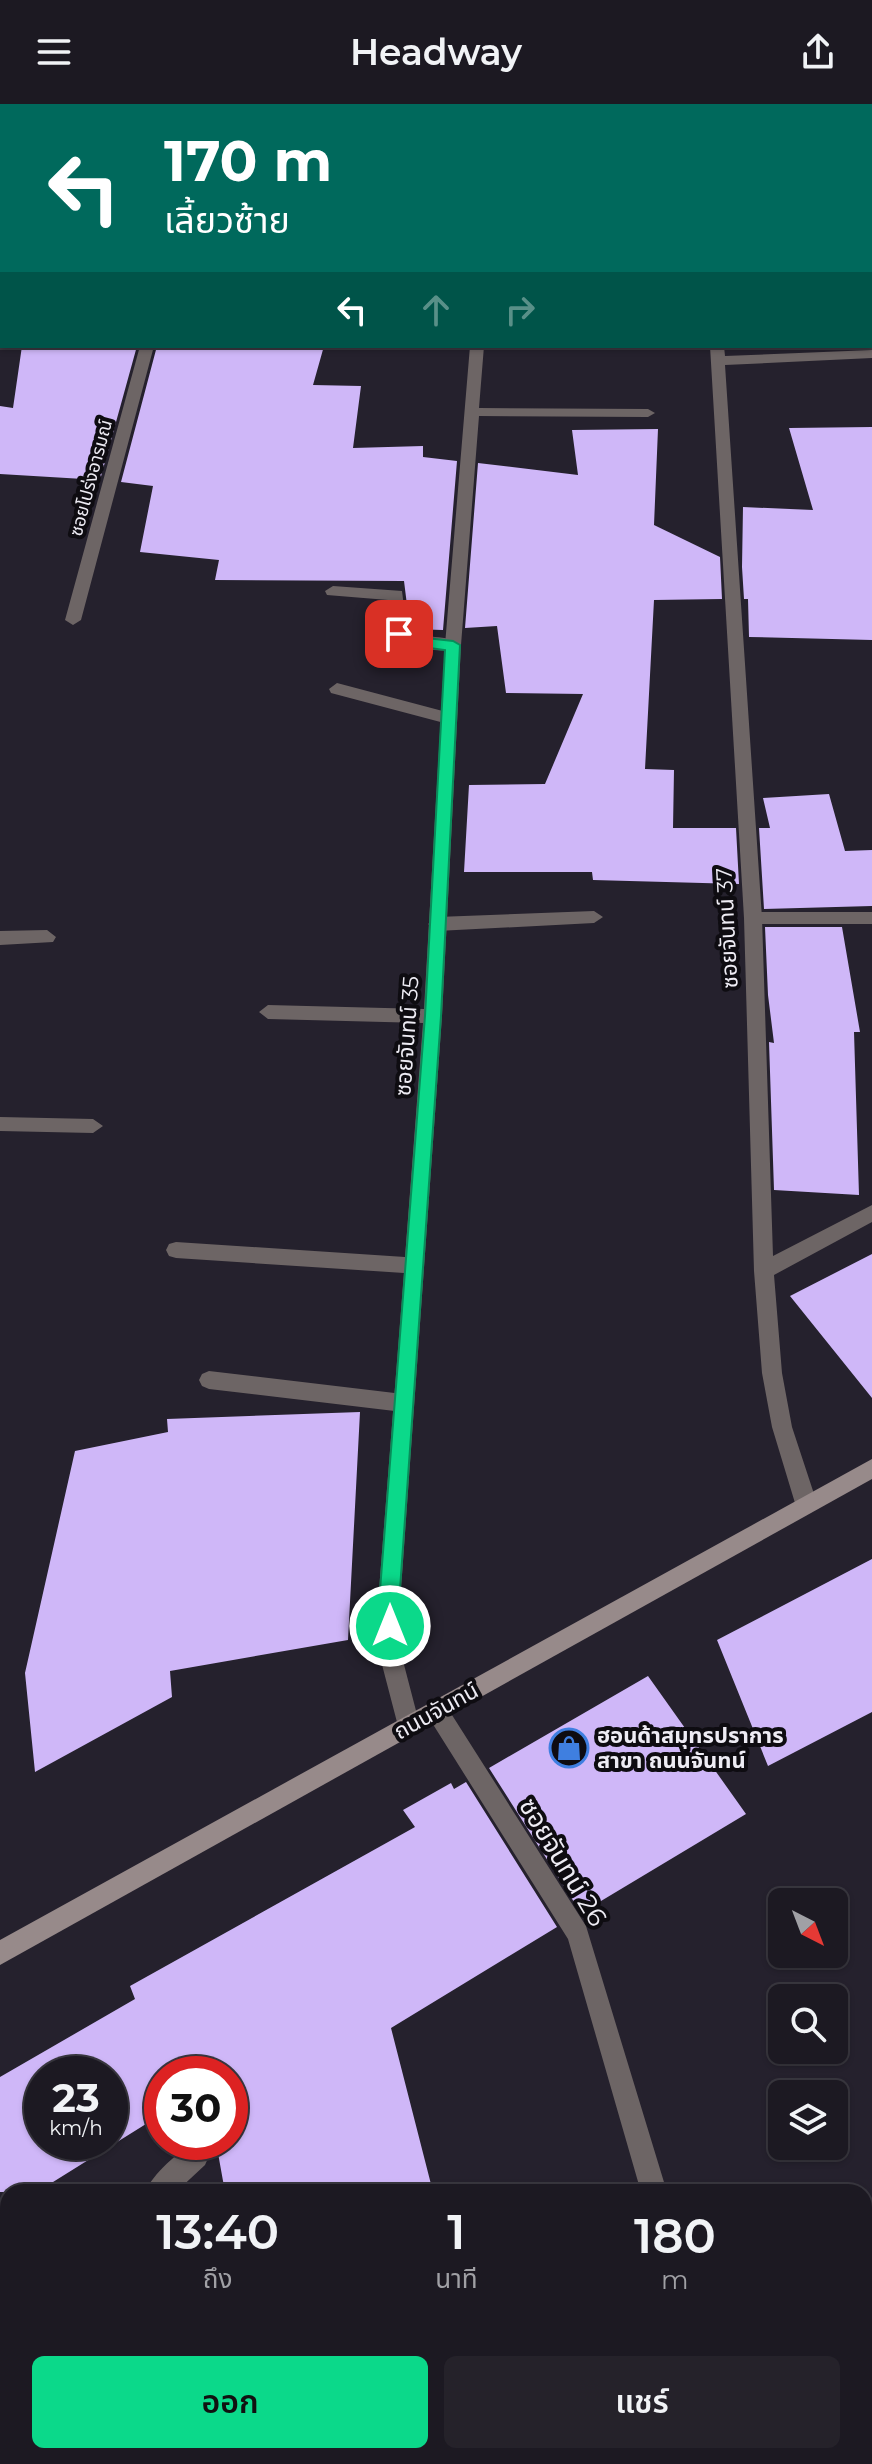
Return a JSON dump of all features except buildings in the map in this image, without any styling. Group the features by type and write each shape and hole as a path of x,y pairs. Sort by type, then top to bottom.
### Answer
{"main road":[{"name":"ถนนจันทน์","path":"0,1953 872,1468"}],"street":[{"name":"ซอยโปร่งอารมณ์","path":"73,620 146,348"},
{"name":"ซอยจันทน์ 35","path":"409,1726 391,1657 389,1603 433,1016 453,645 477,348"},
{"path":"718,354 872,354"},
{"name":"ซอยจันทน์ 37","path":"718,354 753,918 764,1271 772,1373 782,1427 806,1503"},
{"path":"472,412 648,413"},
{"path":"333,591 396,595 399,634 414,642 453,645"},
{"path":"337,689 448,718"},
{"path":"437,924 594,917"},
{"path":"753,918 872,918"},
{"path":"0,938 47,937"},
{"path":"268,1012 433,1016"},
{"path":"0,1124 93,1126"},
{"path":"764,1271 872,1213"},
{"path":"176,1250 414,1266"},
{"path":"209,1380 403,1403"},
{"name":"ซอยจันทน์ 26","path":"437,1711 578,1934 652,2184"},
{"path":"166,2184 192,2160"}],"place":[{"name":"ฮอนด้าสมุทรปราการ สาขา ถนนจันทน์","path":"569,1748"}],"route":[{"path":"390,1626 389,1603 433,1016 453,645 414,642 399,634"}]}
